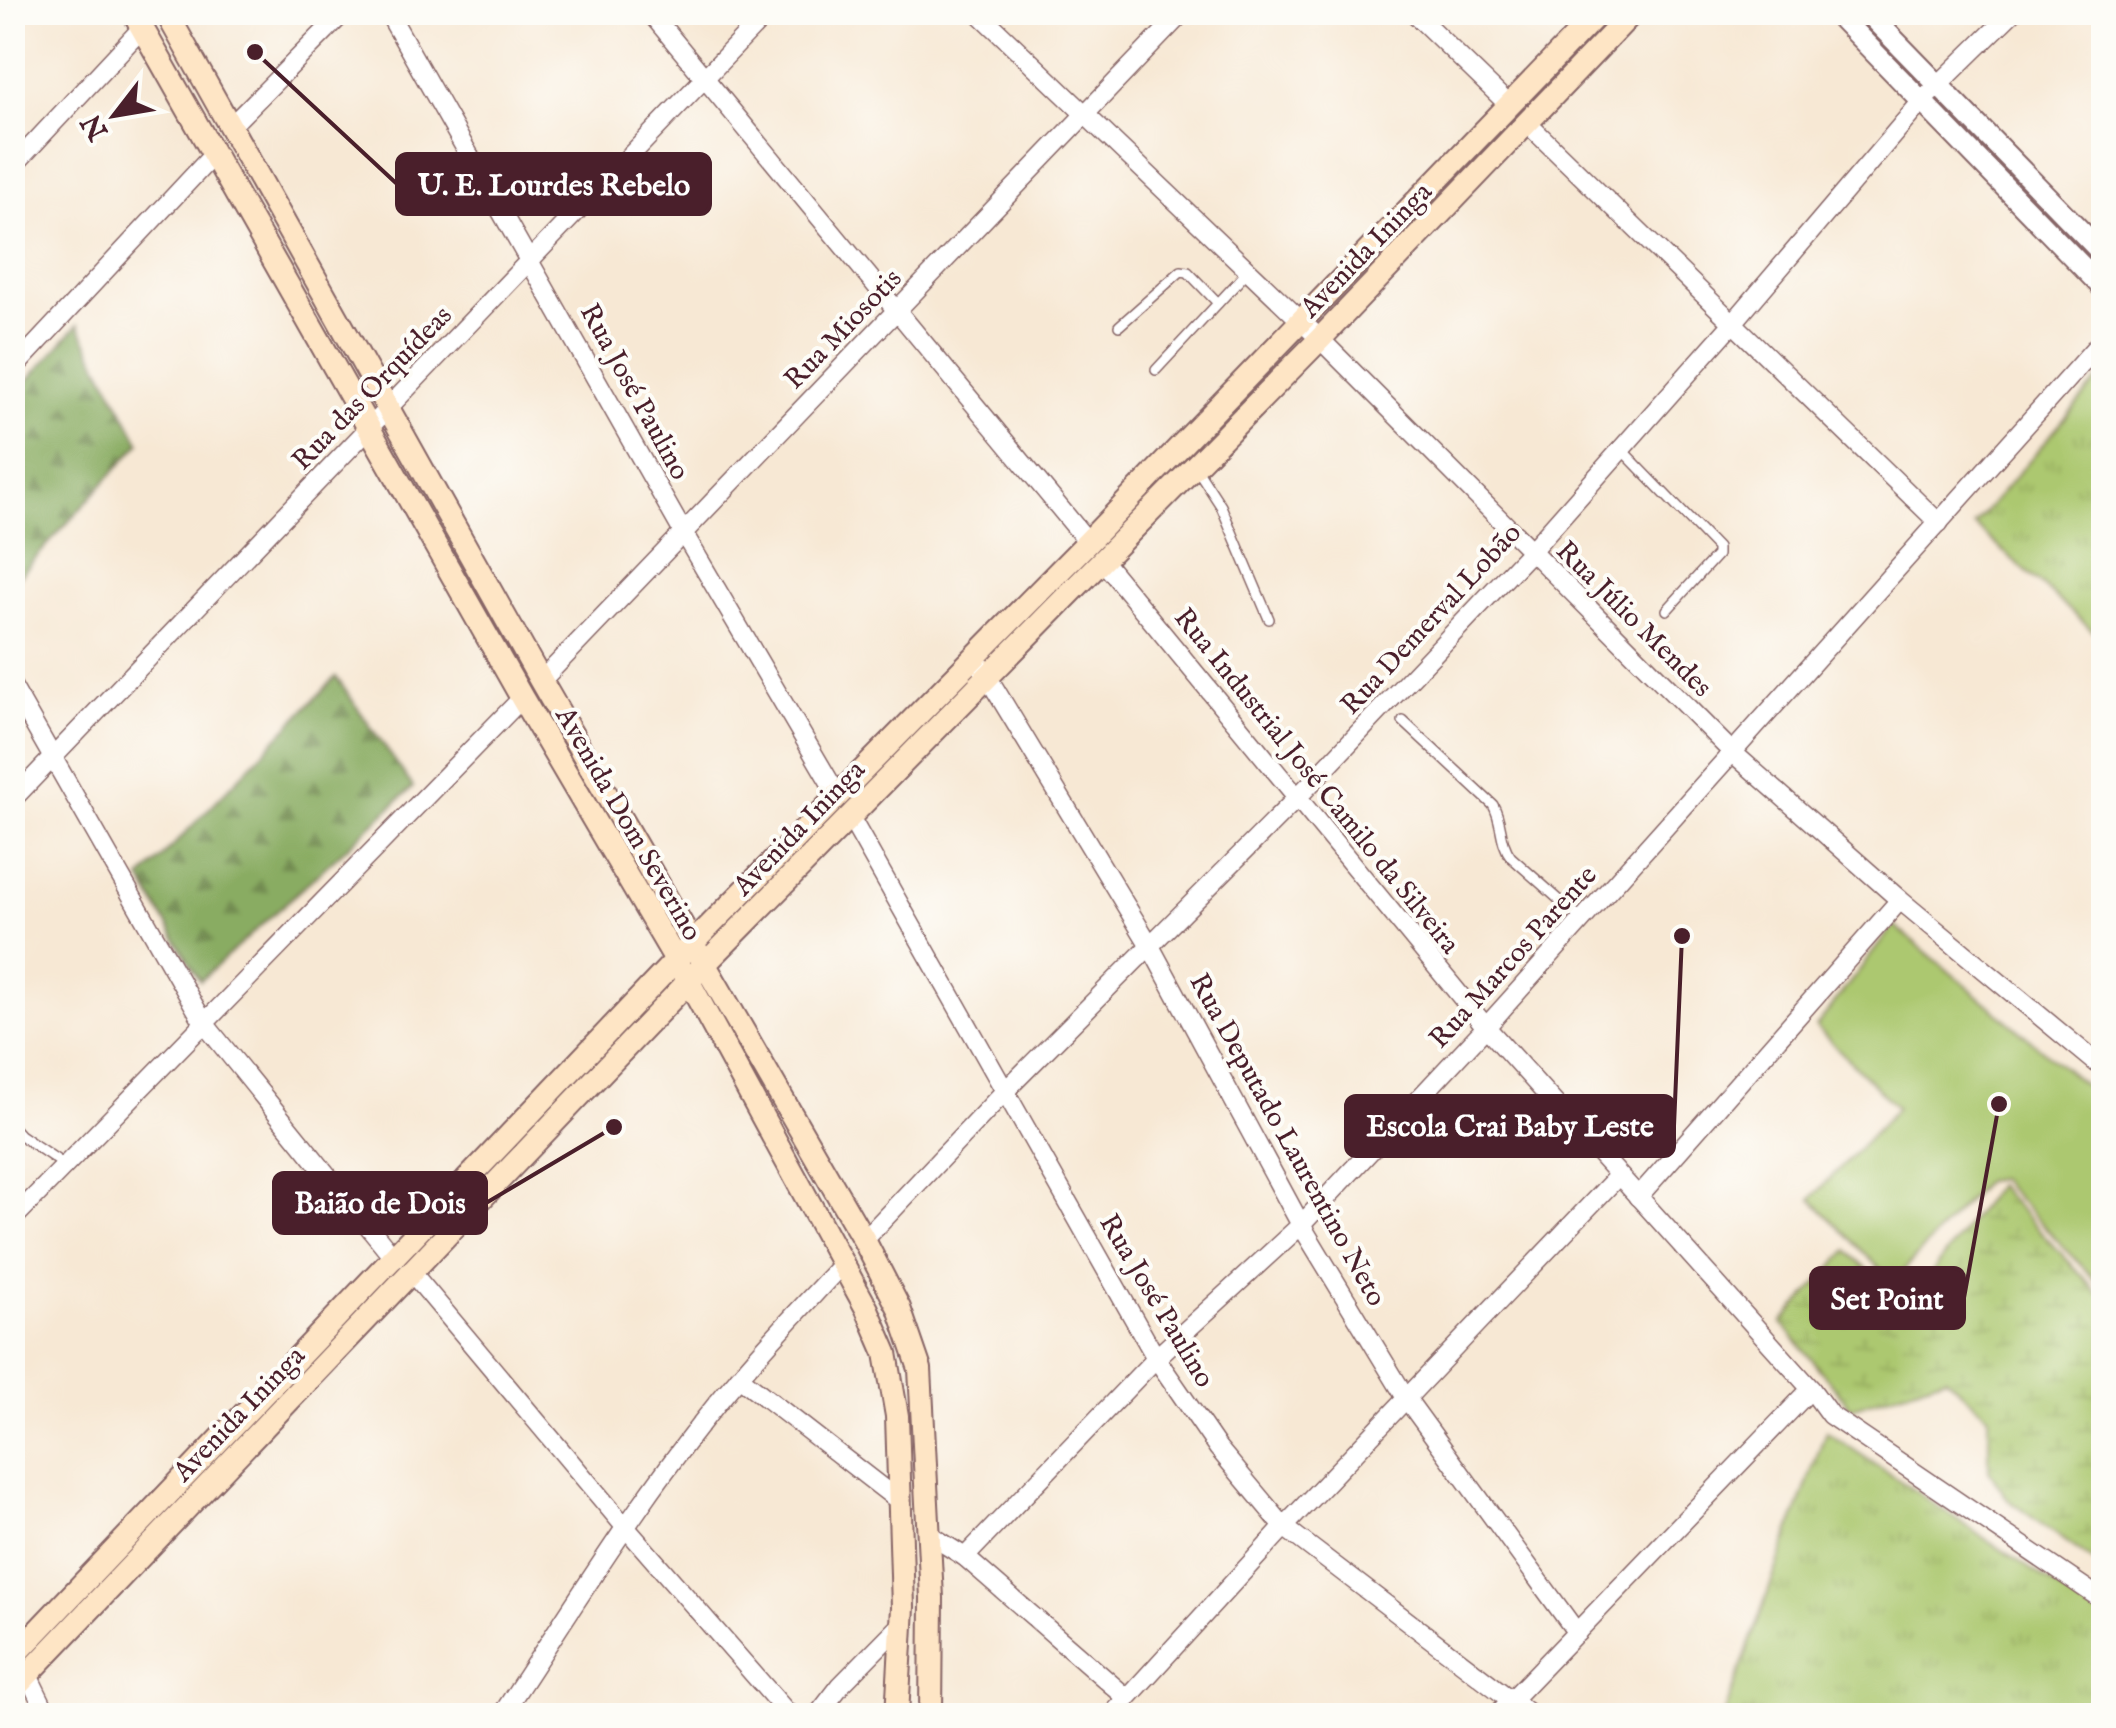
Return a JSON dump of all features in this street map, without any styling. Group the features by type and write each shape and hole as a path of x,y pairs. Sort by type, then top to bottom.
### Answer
{"main road":[{"name":"Avenida Dom Severino","path":"166,12 541,681 684,952"},
{"name":"Avenida Ininga","path":"404,1266 684,952 838,796 981,666 1095,551 1301,321 1599,12"},
{"name":"Avenida Ininga","path":"1095,551 1195,465 1633,12"},
{"name":"Avenida Dom Severino","path":"138,20 522,698 864,1240 905,1322 920,1369 930,1535 931,1716"},
{"name":"Avenida Ininga","path":"16,1666 404,1266 850,817 981,666"},
{"name":"Avenida Dom Severino","path":"697,973 886,1353 897,1416 900,1501 902,1623 897,1716"}],"street":[{"path":"232,126 344,12"},
{"name":"Rua José Paulino","path":"388,12 684,534 838,796"},
{"name":"Rua Industrial José Camilo da Silveira","path":"650,12 1486,1027 1811,1388 1830,1415 2104,1601"},
{"name":"Rua das Orquídeas","path":"12,800 768,12"},
{"name":"Rua Júlio Mendes","path":"978,12 1320,339 1732,752 1900,900 2104,1070"},
{"name":"Rua Miosotis","path":"541,681 1183,12"},
{"path":"1413,12 1509,105"},
{"path":"1836,12 2104,289"},
{"path":"1867,12 2104,255"},
{"name":"Rua Demerval Lobão","path":"864,1240 1149,944 1296,800 1530,552 1922,101 2013,12"},
{"path":"12,168 138,20"},
{"path":"1528,124 1939,523"},
{"path":"12,370 213,155"},
{"name":"Rua Marcos Parente","path":"965,1557 1156,1358 1301,1224 1486,1027 2104,338"},
{"name":"Rua Deputado Laurentino Neto","path":"981,666 1149,944 1301,1224 1406,1398 1577,1633"},
{"path":"12,686 204,1023 404,1266 790,1716"},
{"path":"12,1220 522,698"},
{"name":"Rua José Paulino","path":"850,817 1156,1358 1218,1448 1284,1527 1532,1716"},
{"path":"1638,1196 1900,900"},
{"path":"1111,1716 1284,1527 1618,1176"},
{"path":"501,1716 626,1528 739,1376 844,1262"},
{"path":"739,1376 900,1501"},
{"path":"1496,1716 1811,1388"},
{"path":"930,1535 965,1557 1127,1698"},
{"path":"818,1716 841,1685 902,1623"},
{"path":"16,1666 48,1716"}],"lane":[{"path":"1119,326 1182,271 1188,272 1218,303"},
{"path":"1156,370 1248,271"},
{"path":"1621,450 1717,548 1717,555 1667,610"},
{"path":"1195,465 1221,506 1269,619"},
{"path":"1403,721 1492,805 1500,822 1504,848 1511,857 1582,920"},
{"path":"12,1126 66,1166"}],"green space":[{"path":"78,325 140,443 13,583 13,397"},
{"path":"2103,374 2103,640 1974,525"},
{"path":"336,677 413,787 200,981 141,879"},
{"path":"1894,925 2103,1101 2103,1288 1999,1179 1985,1181 1893,1282 1811,1199 1897,1108 1816,1027"},
{"path":"1997,1185 2103,1298 2103,1568 2008,1500 1989,1470 1989,1416 1946,1377 1851,1408 1782,1323 1847,1251 1908,1305"},
{"path":"1826,1431 2103,1618 2101,1715 1724,1715"}],"place":[{"name":"U. E. Lourdes Rebelo","path":"255,52"},
{"name":"Escola Crai Baby Leste","path":"1682,936"},
{"name":"Set Point","path":"1999,1104"},
{"name":"Baião de Dois","path":"614,1127"}]}
